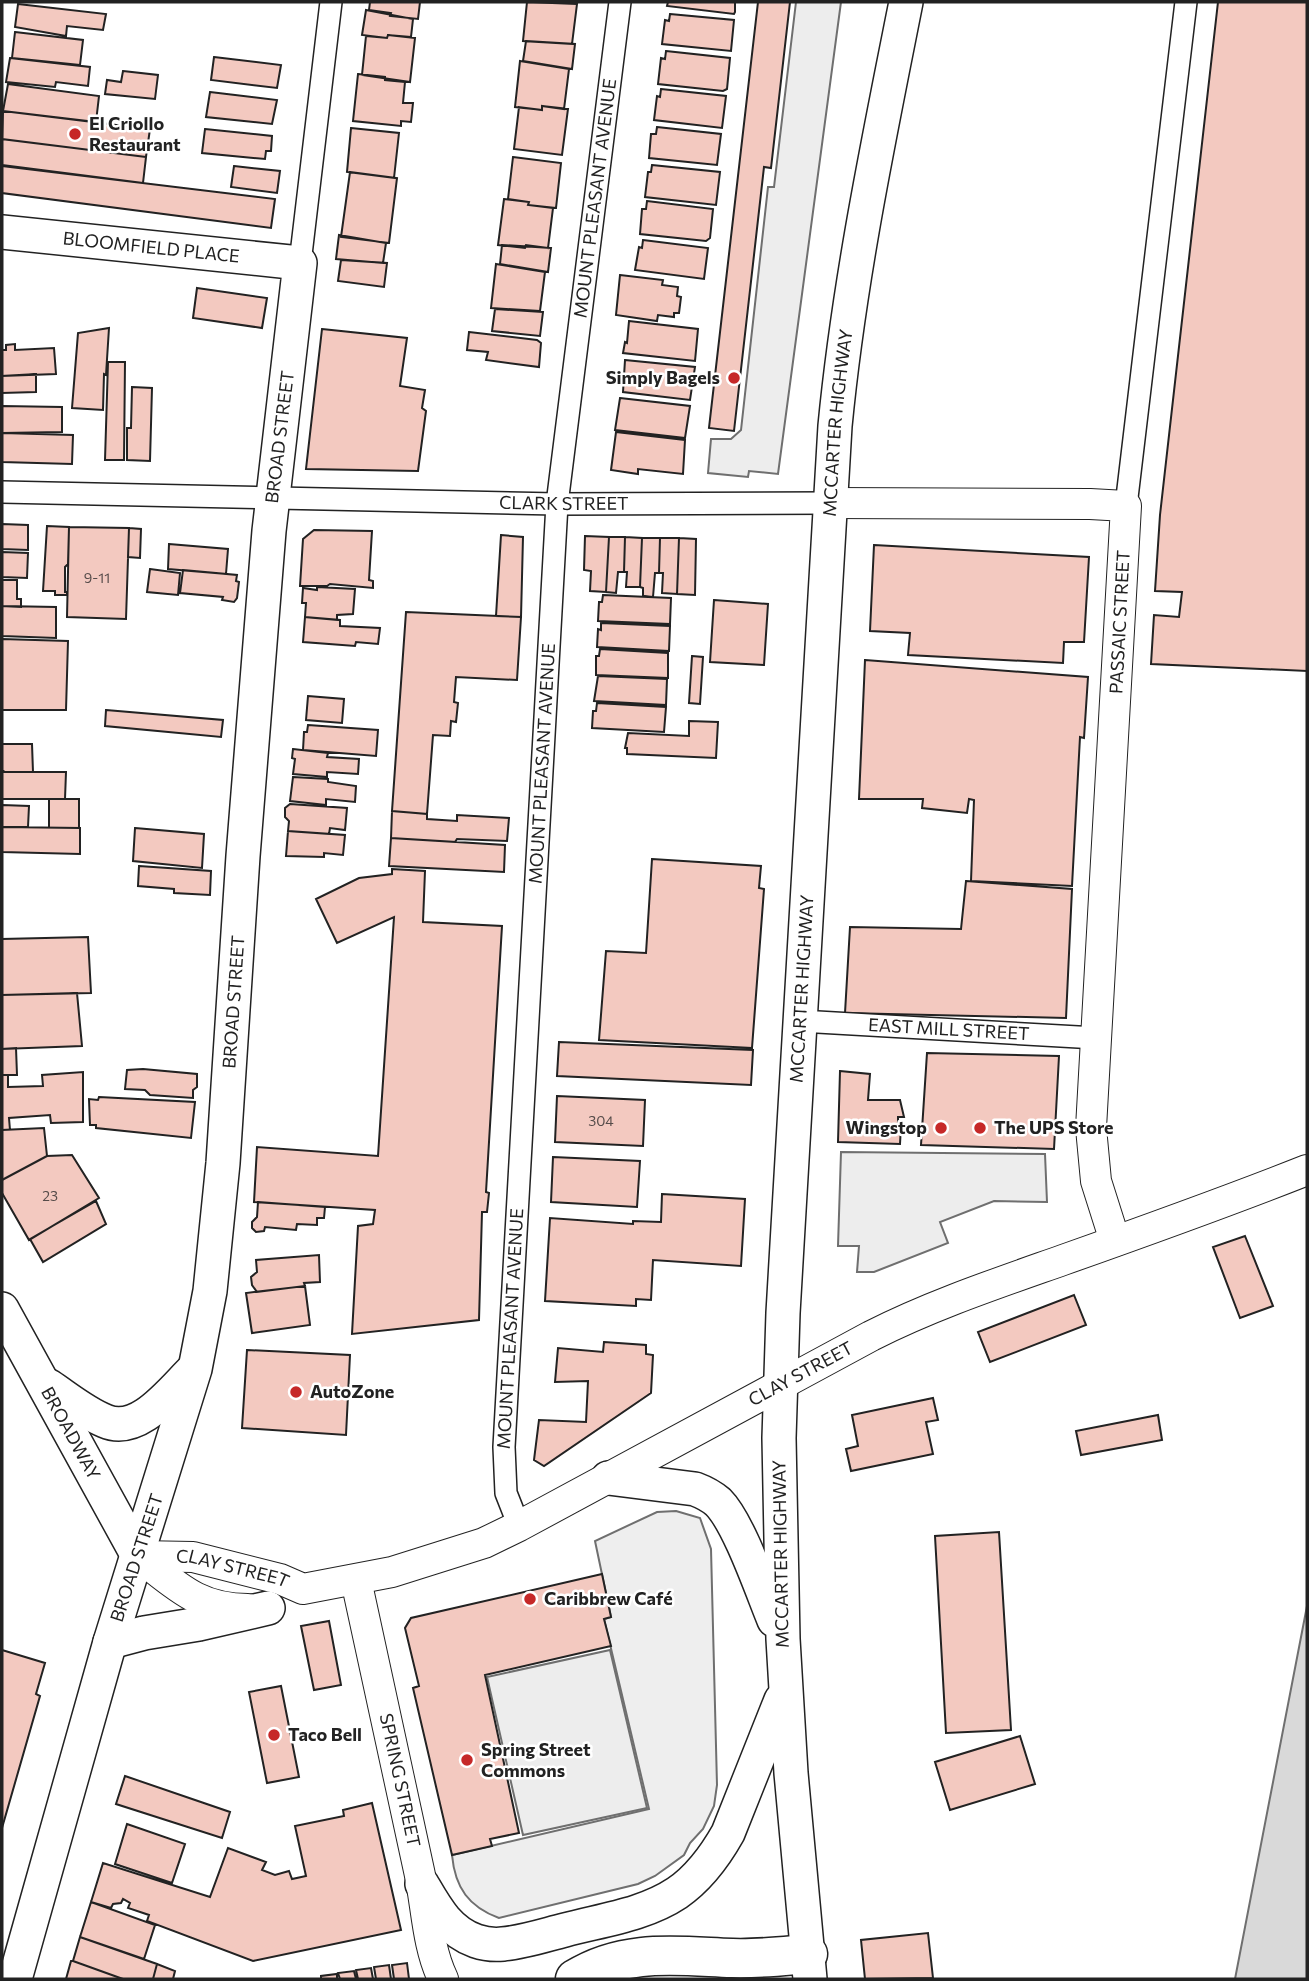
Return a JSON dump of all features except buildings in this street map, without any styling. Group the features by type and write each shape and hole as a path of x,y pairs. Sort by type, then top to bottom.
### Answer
{"highway":[{"path":"575,1979 610,1962 646,1955 746,1958 809,1967"}],"main road":[{"name":"MCCARTER HIGHWAY","path":"809,1967 785,1691 780,1386 839,383 873,163 906,2"},
{"name":"BLOOMFIELD PLACE","path":"2,232 300,263"},
{"name":"BROAD STREET","path":"15,1979 110,1642 195,1369 210,1291 219,1216 243,856 273,499 300,263"},
{"name":"CLARK STREET","path":"830,503 1126,506"},
{"name":"PASSAIC STREET","path":"1115,1241 1099,1198 1091,1128 1126,506"},
{"name":"CLAY STREET","path":"138,1556 203,1602 230,1608 268,1608 286,1604 303,1589 392,1572 484,1543 909,1318 1307,1170"},
{"name":"BROADWAY","path":"2,1309 138,1556"},
{"path":"44,1382 105,1421 124,1425 140,1420 195,1369"},
{"path":"608,1478 695,1489 718,1502 731,1520 783,1639"},
{"name":"CLAY STREET","path":"138,1556 192,1557 280,1579 303,1589"},
{"name":"SPRING STREET","path":"356,1580 422,1884 428,1936 434,1961 443,1979"},
{"path":"110,1642 268,1608"},
{"path":"422,1884 443,1919 452,1928 487,1944 517,1942 632,1913 665,1900 693,1880 718,1851 732,1824 785,1691"}],"street":[{"name":"BROAD STREET","path":"300,263 331,2"},
{"name":"MOUNT PLEASANT AVENUE","path":"519,1526 506,1493 503,1447 557,504 620,2"},
{"name":"PASSAIC STREET","path":"1126,506 1186,2"},
{"name":"CLARK STREET","path":"2,492 557,504 830,503"},
{"name":"EAST MILL STREET","path":"800,1021 1096,1038"}],"shaded area":[{"path":"796,2 841,2 778,474 749,471 748,477 708,473 711,439 731,439 741,430 768,187 774,187"},
{"path":"841,1152 1045,1154 1047,1202 994,1201 940,1222 948,1243 874,1272 857,1272 859,1246 838,1246"},
{"path":"676,1511 700,1518 711,1549 717,1785 714,1806 703,1829 690,1843 684,1855 655,1876 638,1884 499,1918 479,1908 465,1895 456,1877 452,1855 649,1809 604,1619 611,1617 595,1541 657,1512"},
{"path":"1307,1606 1307,1979 1235,1979"},
{"path":"610,1650 647,1808 523,1835 487,1677"}],"place":[{"name":"El Criollo Restaurant","path":"75,134"},
{"name":"Simply Bagels","path":"734,378"},
{"name":"Wingstop","path":"941,1128"},
{"name":"The UPS Store","path":"980,1128"},
{"name":"AutoZone","path":"296,1392"},
{"name":"Caribbrew Café","path":"530,1599"},
{"name":"Taco Bell","path":"274,1735"},
{"name":"Spring Street Commons","path":"467,1760"}]}
